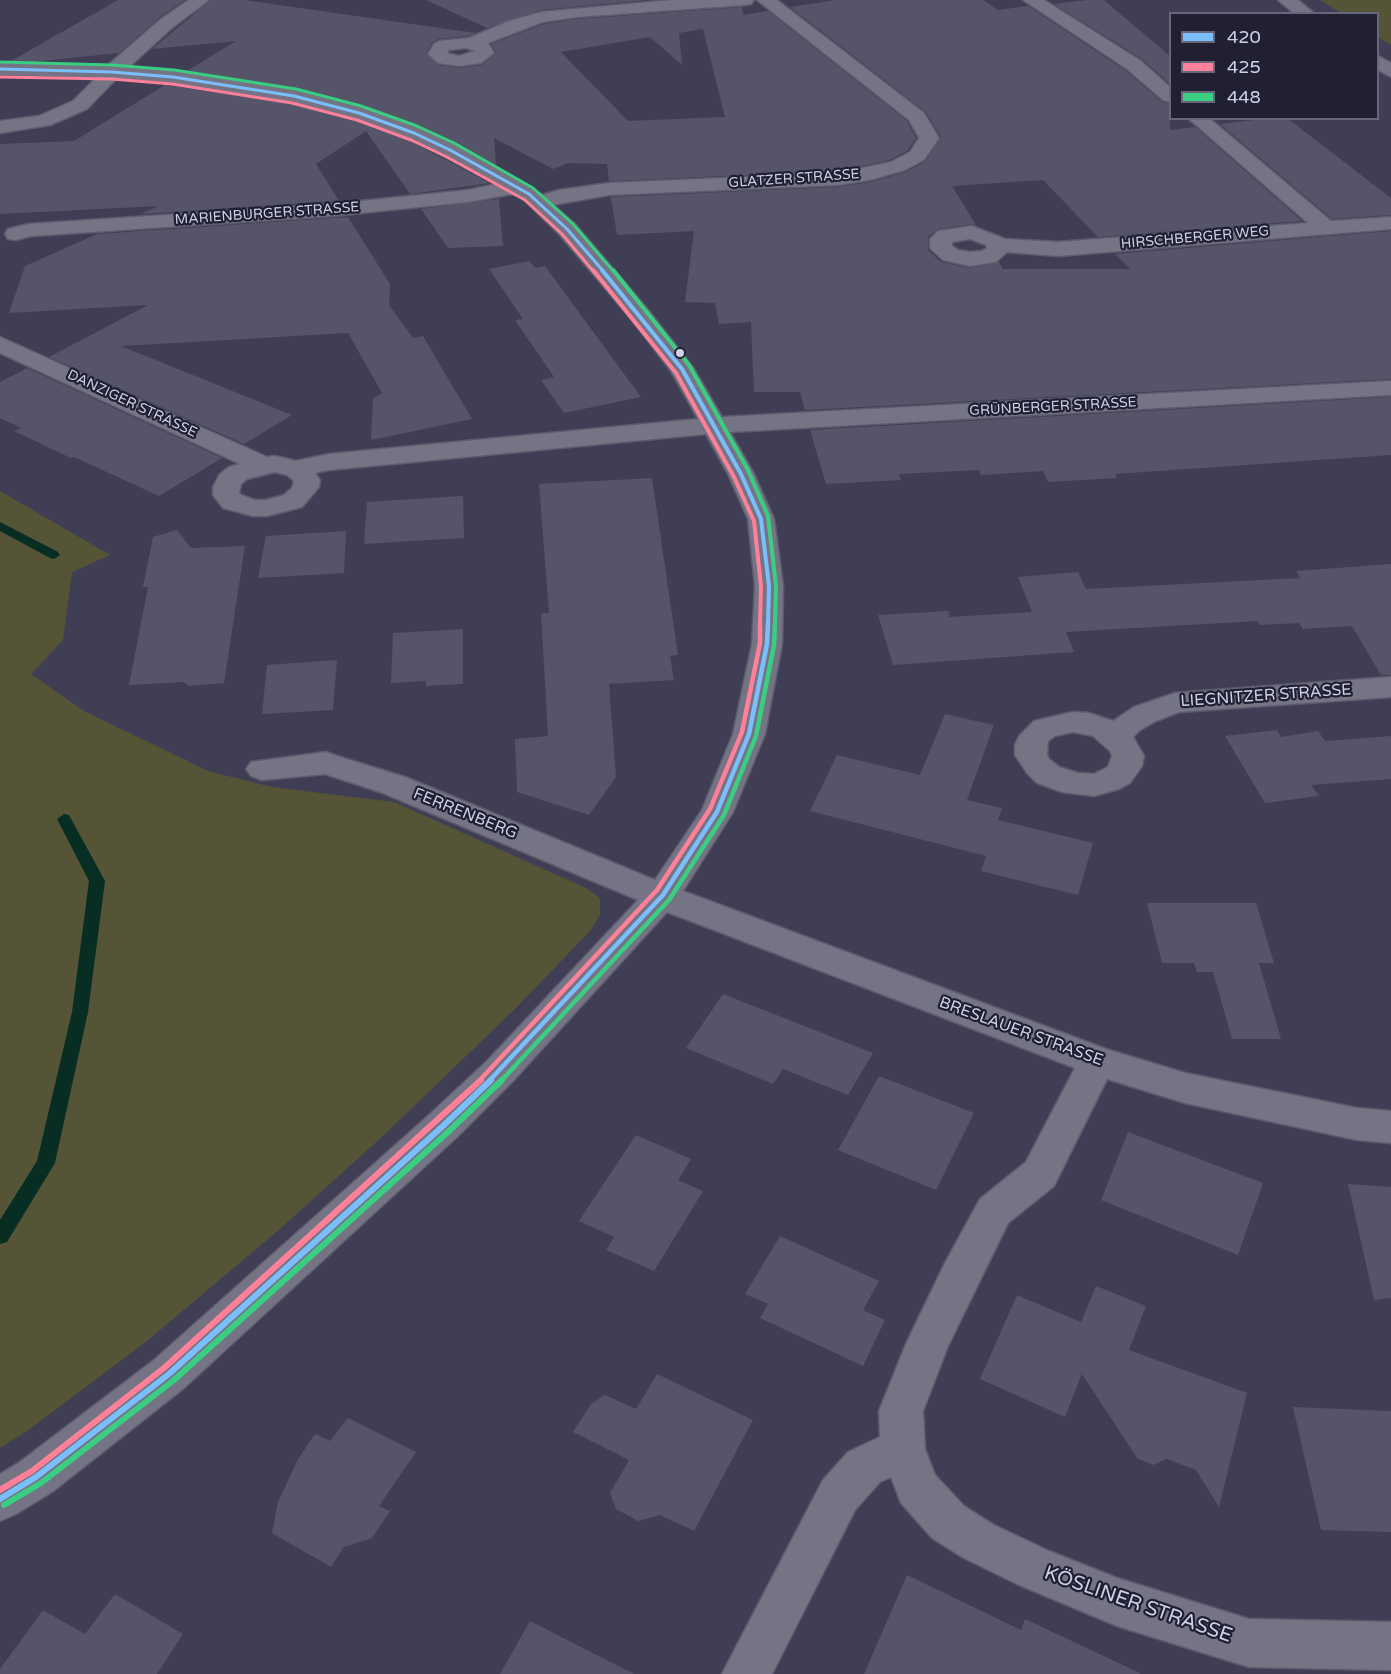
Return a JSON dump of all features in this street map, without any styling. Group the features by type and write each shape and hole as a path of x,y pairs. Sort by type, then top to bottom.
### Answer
{"street":[{"path":"0,127 43,121 80,105 112,72 167,23 200,0"},
{"path":"473,43 515,25 541,17 576,12 745,0"},
{"name":"GLATZER STRASSE","path":"540,202 569,194 609,189 838,178 870,174 898,166 917,156 929,138 917,117 766,0"},
{"path":"1032,0 1134,65 1169,95"},
{"path":"1287,0 1304,12"},
{"path":"0,69 112,72 238,86 294,96 359,113 414,133 450,150 540,202 567,229 641,316 682,369 716,425 761,519 769,586 767,644 749,735 717,812 663,895 500,1071 443,1126 169,1374 36,1477 0,1499"},
{"path":"1199,120 1325,227"},
{"name":"MARIENBURGER STRASSE","path":"8,232 332,210 468,196 516,187"},
{"name":"HIRSCHBERGER WEG","path":"999,245 1058,249 1391,222"},
{"name":"MARIENBURGER STRASSE","path":"0,250 16,243 18,236 8,232"},
{"name":"DANZIGER STRASSE","path":"0,344 262,465"},
{"name":"GRÜNBERGER STRASSE","path":"716,425 1391,388"},
{"name":"DANZIGER STRASSE","path":"296,469 307,480 306,487 292,501 267,508 247,507 232,502 226,495 226,488 230,480 238,473 262,465 275,464 296,469 340,461 716,425"},
{"name":"LIEGNITZER STRASSE","path":"1116,736 1129,723 1145,714 1175,703 1391,687"},
{"name":"FERRENBERG","path":"262,769 326,762 394,785 663,895"},
{"name":"BRESLAUER STRASSE","path":"663,895 726,922 1097,1061 1185,1088 1357,1124 1391,1127"},
{"name":"KÖSLINER STRASSE","path":"1097,1061 1040,1174 994,1211 927,1344 902,1410 903,1449 917,1488 948,1522 978,1541 1117,1602 1249,1643 1391,1646"},
{"path":"746,1674 839,1495 864,1467 903,1449"}],"shaded area":[{"path":"1320,0 1391,0 1391,45 1379,38 1379,12 1339,12"},
{"path":"0,491 110,555 72,572 63,640 31,674 84,711 208,771 272,787 394,802 586,888 600,898 600,915 590,931 517,1007 384,1135 280,1229 147,1341 27,1431 0,1448"}],"building":[{"path":"118,0 185,0 160,17 119,53 32,62 11,61"},
{"path":"211,0 244,0 476,33 438,39 432,43 426,53 438,65 459,68 482,65 496,53 491,44 544,24 577,19 742,7 743,15 768,11 907,121 916,138 908,150 890,160 838,171 609,181 607,164 568,163 553,169 494,138 496,166 422,127 367,107 294,88 187,71 236,41 152,49","holes":["703,29 725,117 628,121 561,52 650,37 682,65 679,33"]},
{"path":"426,0 647,0 541,10 487,28"},
{"path":"836,0 983,0 998,10 1028,6 1126,71 1162,102 1169,104 1170,130 1195,127 1302,221 1098,237 1043,180 952,186 976,225 938,229 928,237 928,250 941,262 970,268 999,262 1003,269 1130,269 1115,254 1391,231 1391,379 805,410 800,392 754,392 751,322 719,324 715,303 685,302 694,231 617,235 611,197 838,187 871,182 906,172 925,162 941,137 926,112 790,7"},
{"path":"1104,0 1169,55 1169,83 1142,59 1054,4"},
{"path":"165,85 293,104 351,119 406,139 490,183 410,194 366,131 316,164 339,201 140,214 159,206 0,214 0,144 74,141"},
{"path":"1254,120 1290,120 1391,198 1391,215 1332,219 1220,124"},
{"path":"499,199 503,246 448,248 421,209"},
{"path":"348,217 390,284 389,305 413,338 423,336 472,419 371,440 373,399 382,393 348,333 121,346 292,415 244,444 49,357 148,305 9,313 25,266 97,234"},
{"path":"530,261 535,268 545,266 641,397 564,413 541,380 554,377 515,320 523,319 489,269"},
{"path":"27,368 222,458 159,496 74,457 71,458 14,431 21,428 0,418 0,382"},
{"path":"1391,397 1391,455 1115,474 1117,478 1048,482 1043,471 981,475 979,470 899,474 901,480 826,484 810,430"},
{"path":"652,478 678,655 670,656 674,680 609,684 616,777 589,815 517,792 515,739 548,736 541,613 549,613 539,484"},
{"path":"463,496 464,538 364,544 367,502"},
{"path":"177,530 191,548 245,546 224,683 189,686 183,682 129,685 148,587 143,587 153,537"},
{"path":"346,531 344,573 258,578 266,536"},
{"path":"1391,564 1391,675 1381,675 1352,626 1303,629 1299,623 1260,625 1258,621 1066,632 1074,652 893,665 878,615 948,611 950,617 1032,612 1018,577 1078,572 1086,589 1300,578 1296,571"},
{"path":"463,629 463,684 426,686 426,681 391,683 393,633"},
{"path":"337,660 333,710 262,714 267,665"},
{"path":"945,714 994,725 967,800 1002,808 998,820 1093,843 1078,895 981,871 986,856 810,811 837,755 920,775"},
{"path":"1277,730 1281,737 1318,731 1325,741 1391,736 1391,779 1311,785 1319,796 1265,803 1225,736"},
{"path":"1147,903 1256,903 1274,963 1259,963 1281,1039 1232,1039 1213,972 1197,972 1194,963 1162,963"},
{"path":"723,994 873,1053 848,1095 783,1069 773,1084 686,1048"},
{"path":"879,1076 974,1113 936,1190 838,1150"},
{"path":"1128,1132 1263,1183 1238,1255 1101,1200"},
{"path":"636,1135 691,1159 678,1180 703,1191 654,1271 606,1250 614,1237 579,1221"},
{"path":"1348,1184 1391,1187 1391,1298 1374,1300"},
{"path":"780,1236 879,1281 863,1310 885,1320 863,1366 760,1318 768,1304 745,1294"},
{"path":"1096,1286 1146,1306 1129,1350 1247,1393 1219,1507 1196,1470 1167,1459 1153,1465 1137,1458 1082,1374 1065,1417 980,1379 1017,1295 1081,1322"},
{"path":"657,1374 753,1420 694,1531 660,1515 638,1521 616,1509 610,1493 629,1460 573,1432 591,1404 605,1395 636,1409"},
{"path":"1293,1407 1391,1411 1391,1532 1321,1530"},
{"path":"348,1418 416,1452 379,1506 390,1511 372,1538 344,1547 331,1567 272,1533 278,1502 298,1459 315,1434 330,1441"},
{"path":"907,1575 1021,1630 1025,1619 1142,1674 864,1674"},
{"path":"115,1594 183,1634 157,1674 0,1674 0,1669 43,1610 85,1634"},
{"path":"530,1621 634,1674 500,1674"}],"waterway":[{"path":"0,526 54,555"},
{"path":"0,1236 46,1163 80,1012 97,881 64,819"}],"transit line":[{"name":"448","path":"0,62 112,65 174,70 296,89 361,106 417,126 454,143 533,188 573,224 647,311 689,365 748,470 768,516 776,586 774,645 756,736 724,815 669,900 506,1076 448,1132 174,1380 41,1483 4,1505"},
{"name":"420","path":"0,69 112,72 173,77 294,96 359,113 414,133 450,150 529,194 567,229 641,316 682,369 741,474 761,519 769,586 767,644 749,734 717,812 663,895 500,1071 443,1126 169,1374 36,1477 0,1499"},
{"name":"425","path":"0,77 112,79 172,84 292,103 357,120 411,140 525,200 562,234 676,373 734,477 754,521 761,586 760,643 742,732 710,809 657,890 495,1066 438,1121 164,1368 32,1471 0,1490"}]}
